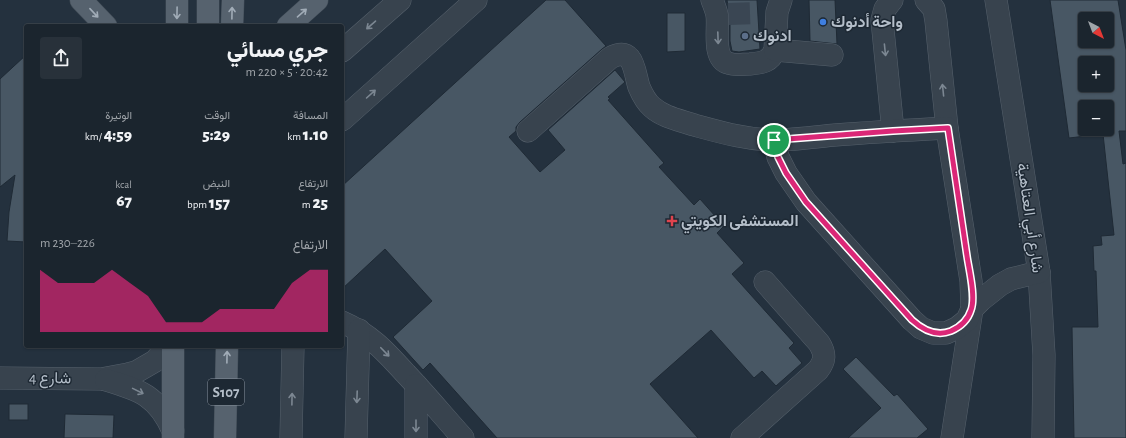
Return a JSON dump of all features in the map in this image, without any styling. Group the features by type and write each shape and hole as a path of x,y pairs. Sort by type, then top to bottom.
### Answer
{"main road":[{"path":"81,0 104,24"},
{"path":"177,0 177,24"},
{"path":"208,0 208,24"},
{"path":"232,24 233,0"},
{"path":"290,24 317,0"},
{"path":"173,348 173,435"},
{"name":"S107","path":"225,438 227,348"}],"street":[{"path":"344,49 400,0"},
{"path":"892,0 885,9 882,20 893,131"},
{"path":"926,0 934,9 936,21 948,128 971,280 972,309 952,438"},
{"name":"شارع أبي العتاهية","path":"996,0 1039,272 1044,355 1042,438"},
{"path":"344,118 472,1"},
{"path":"719,9 718,53 724,62 735,64 764,62 769,60 775,50 772,8"},
{"path":"775,50 832,55"},
{"path":"528,131 610,58 621,54 631,60 644,97 652,107 661,114 732,135 774,140 948,128"},
{"path":"774,140 778,157 786,173 806,202 912,320 921,328 933,333 946,333 957,328 967,320 972,309 1000,285 1011,279 1039,272"},
{"path":"742,438 823,364 823,350 819,344 765,282"},
{"path":"351,326 374,341 416,385 463,438"},
{"path":"351,326 356,438"},
{"name":"شارع 4","path":"0,378 100,379 136,372 155,361 166,348"},
{"path":"291,438 293,348"},
{"name":"شارع 4","path":"100,379 135,389 145,394 162,411 173,435"},
{"path":"416,385 416,438"}],"building":[{"path":"546,0 565,0 606,46 520,122 516,127 516,131 509,137 540,172 565,150 548,130 615,70 625,82 608,97 610,99 608,100 664,163 659,167 694,205 700,199 724,226 717,233 744,263 732,274 794,343 789,348 802,363 776,386 762,371 754,378 711,330 650,384 698,438 497,438 430,363 423,370 393,337 432,301 385,249 344,287 344,184"},
{"name":"ادنوك","path":"727,0 757,0 760,49 739,52 732,51"},
{"name":"واحة أدنوك","path":"809,0 835,0 837,44 810,41"},
{"path":"1050,0 1118,0 1126,50 1126,131 1119,131 1123,164 1126,163 1126,438 1074,438 1072,327 1098,327 1096,271 1094,271 1093,246 1102,245 1101,236 1114,235 1103,136 1114,136 1114,100 1078,100 1078,136 1086,136 1069,138"},
{"path":"667,13 685,13 685,51 667,52"},
{"path":"24,57 24,242 7,241 9,212 15,175 0,187 0,79"},
{"path":"856,357 894,396 897,394 928,429 917,438 848,438 881,408 843,369"},
{"path":"9,404 28,404 28,420 9,420"},
{"path":"65,414 114,415 113,438 64,438"}],"tunnel":[{"path":"728,14 758,13"}],"place":[{"name":"واحة أدنوك","path":"823,22"},
{"name":"ادنوك","path":"745,36"},
{"name":"المستشفى الكويتي","path":"672,221"}],"route":[{"path":"948,128 971,280 972,309 967,320 957,328 946,333 933,333 921,328 912,320 795,188 778,157 774,140 948,128"}]}
